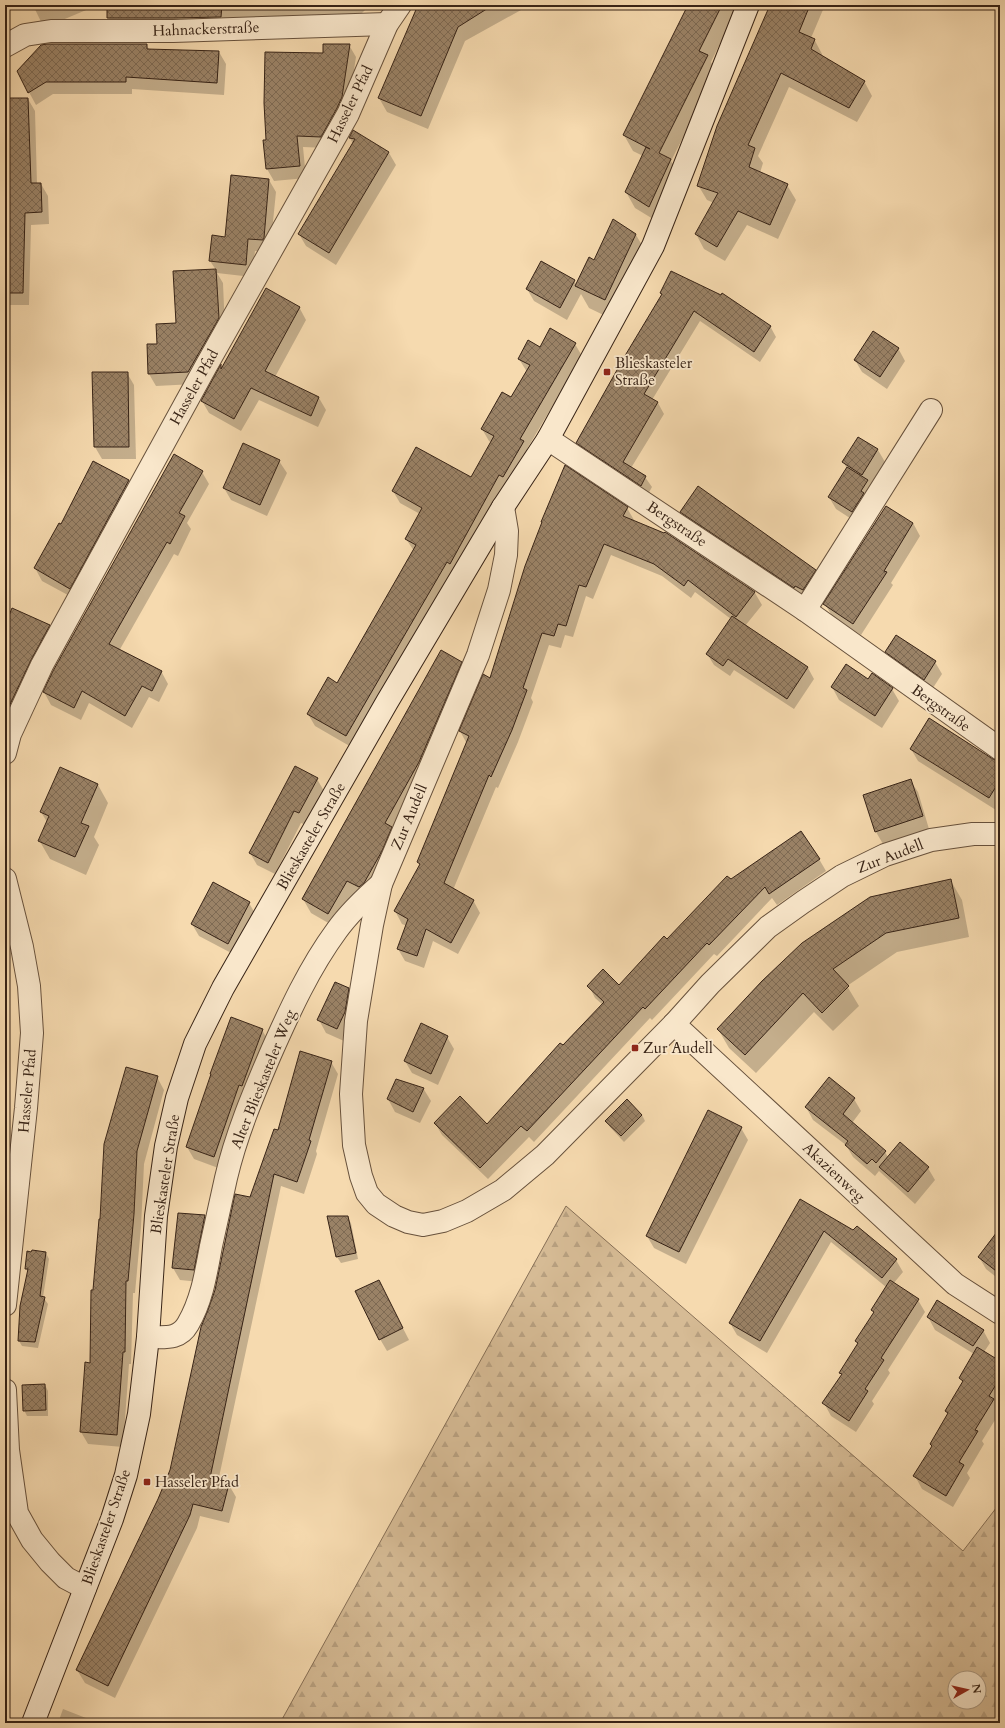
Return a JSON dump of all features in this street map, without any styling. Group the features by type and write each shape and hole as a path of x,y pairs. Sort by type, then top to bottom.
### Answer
{"street":[{"path":"387,24 400,5"},
{"name":"Blieskasteler Straße","path":"33,1723 112,1519 126,1475 139,1414 148,1337 156,1216 166,1146 177,1098 196,1044 223,988 387,702 503,507 548,439 653,246 748,5"},
{"name":"Hahnackerstraße","path":"5,46 25,35 51,31 173,31 387,24"},
{"name":"Hasseler Pfad","path":"5,753 10,734 42,665 206,366 348,114 387,24"},
{"path":"805,610 931,410"},
{"name":"Bergstraße","path":"548,439 805,610 1000,749"},
{"name":"Zur Audell","path":"503,507 507,531 506,555 499,590 478,655 381,884 372,925 356,1021 351,1094 354,1145 361,1176 367,1193 376,1204 394,1216 408,1222 423,1225 443,1222 467,1211 503,1190 545,1155 674,1024 710,984 768,927 842,876 885,855 931,840 973,834 1000,834"},
{"name":"Hasseler Pfad","path":"5,879 22,947 29,986 32,1033 26,1108 5,1305"},
{"name":"Alter Blieskasteler Weg","path":"148,1337 174,1337 182,1332 188,1324 201,1297 233,1148 254,1092 283,1025 311,971 337,930 355,908 381,884"},
{"name":"Akazienweg","path":"674,1024 955,1284 1000,1313"},
{"path":"5,1390 8,1450 17,1512 32,1540 50,1562 66,1578 85,1588"}],"green space":[{"path":"566,1206 963,1551 1000,1503 1000,1723 280,1723"}],"building":[{"path":"107,5 222,5 221,17 107,18"},
{"path":"418,5 493,5 458,27 421,116 378,98"},
{"path":"688,5 722,5 699,51 708,55 659,153 671,159 649,207 625,192 646,147 650,149 623,135"},
{"path":"770,5 810,5 799,32 815,39 811,49 865,81 849,108 781,73 748,145 755,148 749,167 788,184 770,225 738,211 717,247 695,234 718,193 697,186 717,126"},
{"path":"147,44 147,49 219,51 217,83 126,77 126,82 46,82 28,93 17,71 41,45"},
{"path":"323,44 350,44 342,97 337,108 321,137 297,136 300,166 266,169 263,140 266,140 264,103 265,52 323,53"},
{"path":"5,98 28,98 31,183 41,183 42,212 25,213 23,293 5,293"},
{"path":"353,130 389,152 329,253 298,234 355,139 349,138"},
{"path":"231,175 269,179 264,238 263,240 248,239 246,265 209,261 212,235 225,237"},
{"path":"613,219 636,234 605,300 575,286 589,257 594,260"},
{"path":"541,261 575,280 560,308 526,289"},
{"path":"216,269 219,318 188,372 148,374 147,344 157,344 156,324 176,323 173,271"},
{"path":"671,271 721,295 722,293 771,326 754,352 694,311 644,394 658,402 623,462 646,476 641,486 576,443 662,294 660,293"},
{"path":"266,288 300,307 265,371 319,397 311,416 251,388 234,419 201,401 221,364 221,369"},
{"path":"550,328 576,343 520,439 524,441 503,477 499,475 450,564 447,562 346,736 307,714 328,677 337,683 416,545 405,539 422,508 392,491 416,447 471,477 494,436 481,429 502,392 511,397 530,365 518,359 528,340 540,347"},
{"path":"873,331 899,348 880,377 854,360"},
{"path":"92,372 128,372 129,447 94,447"},
{"path":"858,437 878,449 862,475 842,462"},
{"path":"243,443 280,460 260,505 223,488"},
{"path":"174,454 203,471 179,513 185,516 170,544 167,542 109,644 162,671 152,691 142,686 125,716 82,691 74,708 43,692 53,671"},
{"path":"93,461 129,480 70,589 34,568 59,523 61,524"},
{"path":"565,465 628,507 623,516 664,533 665,532 755,592 736,617 688,580 684,586 654,564 604,544 586,587 579,585 566,626 558,624 554,636 542,633 523,688 527,690 512,730 491,777 489,775 444,883 474,900 451,943 426,929 417,956 397,949 408,919 394,911 420,864 417,862 469,736 459,731 483,674 490,678 525,566 541,522"},
{"path":"847,467 868,480 861,491 864,493 852,512 828,497"},
{"path":"698,486 816,570 803,590 795,586 794,588 680,512"},
{"path":"886,506 913,523 884,571 887,572 853,624 823,604"},
{"path":"12,608 50,625 31,660 5,715 5,625"},
{"path":"732,616 808,667 787,699 728,659 723,666 706,654"},
{"path":"896,635 936,661 924,680 885,652"},
{"path":"441,650 462,662 419,762 385,823 392,827 382,851 364,883 359,887 347,881 328,914 302,899"},
{"path":"846,664 868,679 872,673 893,688 875,716 831,687"},
{"path":"929,718 1000,762 1000,780 989,798 910,749"},
{"path":"295,766 318,778 299,813 294,811 268,863 249,853"},
{"path":"60,767 98,784 81,823 89,826 75,857 38,841 49,816 40,812"},
{"path":"911,779 923,816 875,832 863,795"},
{"path":"801,831 820,859 769,894 765,887 709,945 707,943 645,1009 643,1007 527,1131 521,1126 480,1168 434,1123 460,1096 487,1124 560,1043 563,1045 604,1002 587,986 603,969 619,985 664,936 667,939 727,876 731,879"},
{"path":"951,879 959,918 886,933 833,969 849,986 822,1013 803,993 745,1055 717,1029 762,981 802,943 870,897"},
{"path":"213,882 250,902 228,944 191,924"},
{"path":"335,982 349,988 345,1012 337,1029 317,1020"},
{"path":"231,1017 263,1029 242,1086 239,1085 214,1157 186,1147"},
{"path":"421,1023 448,1036 431,1074 404,1061"},
{"path":"300,1051 332,1061 309,1140 311,1141 297,1182 274,1174 210,1478 229,1484 222,1511 193,1504 190,1515 108,1686 76,1670 158,1499 170,1470 201,1327 215,1290 235,1194 250,1197 274,1129 278,1130"},
{"path":"126,1067 158,1076 137,1151 134,1214 128,1281 126,1281 125,1352 123,1352 117,1435 80,1432 85,1362 90,1363 91,1290 93,1290 100,1219 104,1144"},
{"path":"829,1077 855,1098 843,1114 886,1151 876,1163 872,1159 867,1164 845,1145 848,1141 805,1107"},
{"path":"396,1079 424,1088 413,1112 387,1099"},
{"path":"627,1099 642,1115 621,1136 605,1121"},
{"path":"708,1110 742,1127 679,1252 646,1236"},
{"path":"900,1142 929,1167 908,1192 879,1167"},
{"path":"800,1199 853,1230 857,1226 897,1259 882,1278 824,1231 760,1341 729,1323"},
{"path":"178,1213 205,1215 194,1270 172,1268"},
{"path":"327,1216 348,1216 356,1253 336,1257"},
{"path":"1000,1228 1000,1274 978,1257"},
{"path":"32,1250 46,1252 40,1296 45,1297 35,1342 18,1341 20,1306 28,1269 25,1269 27,1251 31,1252"},
{"path":"379,1280 403,1328 379,1340 355,1291"},
{"path":"890,1280 919,1299 881,1358 884,1360 865,1389 868,1391 849,1421 822,1403 842,1374 839,1373 858,1343 855,1341 874,1312 871,1310"},
{"path":"937,1300 984,1330 973,1346 927,1317"},
{"path":"977,1347 1000,1361 1000,1378 989,1396 994,1399 975,1430 978,1431 959,1462 964,1465 946,1496 913,1476 932,1446 930,1444 948,1413 945,1411 963,1381 959,1378"},
{"path":"45,1384 46,1410 23,1411 22,1385"}],"place":[{"name":"Blieskasteler Straße","path":"607,372"},
{"name":"Zur Audell","path":"635,1048"},
{"name":"Hasseler Pfad","path":"147,1482"}]}
